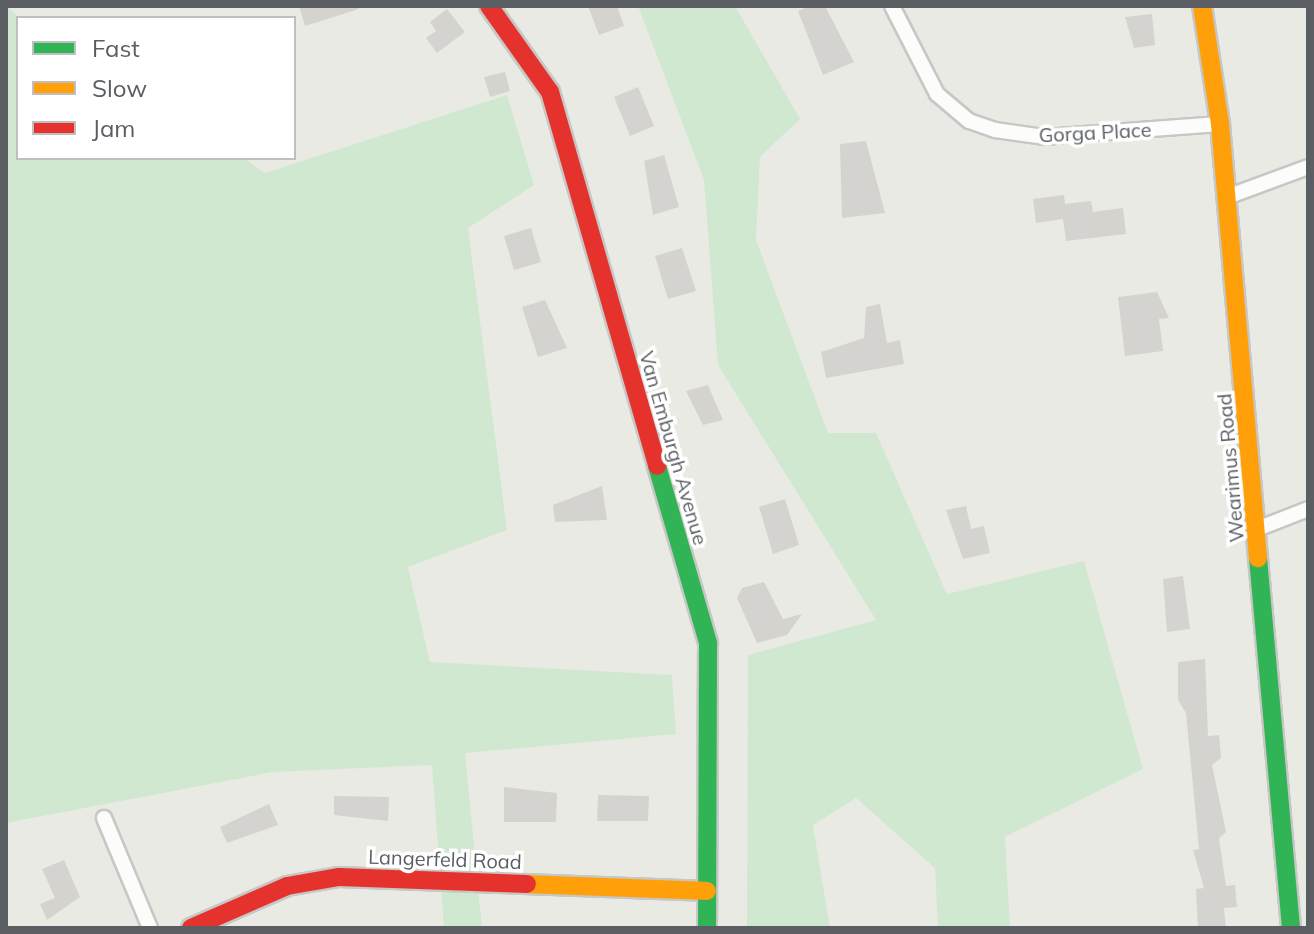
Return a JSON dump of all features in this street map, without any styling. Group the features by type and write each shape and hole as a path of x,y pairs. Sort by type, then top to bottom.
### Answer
{"street":[{"name":"Van Emburgh Avenue","path":"489,6 550,92 708,643 707,928"},
{"name":"Gorga Place","path":"892,6 937,94 995,130 1044,137 1220,124"},
{"name":"Wearimus Road","path":"1202,6 1220,124 1291,928"},
{"path":"1227,197 1308,167"},
{"path":"1257,529 1308,509"},
{"path":"104,818 150,928"},
{"name":"Langerfeld Road","path":"191,928 287,886 339,877 707,891"}],"green space":[{"path":"6,6 18,16 16,160 247,160 265,173 507,95 534,185 468,228 507,530 408,567 430,662 672,675 676,734 465,753 482,928 444,928 432,765 273,772 6,823"},
{"path":"638,6 735,6 800,119 760,157 756,240 828,433 876,433 947,594 1084,561 1143,769 1005,837 1010,928 938,928 935,868 856,798 813,825 830,928 747,928 748,655 876,620 718,365 704,180"}],"building":[{"path":"299,6 358,6 359,9 305,26"},
{"path":"588,6 617,6 624,26 599,35"},
{"path":"810,6 825,6 854,62 823,75 798,11"},
{"path":"447,9 465,32 437,53 426,38 436,31 430,22"},
{"path":"1152,14 1155,45 1134,48 1125,17"},
{"path":"505,72 510,91 490,97 484,77"},
{"path":"638,87 654,126 630,136 614,97"},
{"path":"866,141 885,213 842,218 840,144"},
{"path":"664,155 679,207 653,215 644,161"},
{"path":"1064,195 1065,204 1091,201 1093,212 1123,208 1126,234 1066,241 1063,219 1036,223 1033,199"},
{"path":"531,228 541,262 514,270 504,236"},
{"path":"682,248 696,291 668,299 655,256"},
{"path":"1157,292 1169,318 1159,319 1163,351 1125,356 1118,297"},
{"path":"545,300 567,348 538,357 522,307"},
{"path":"880,304 887,343 900,340 904,364 826,378 821,352 864,338 866,307"},
{"path":"708,385 723,420 703,425 686,391"},
{"path":"602,486 607,520 555,522 553,505"},
{"path":"785,499 799,545 773,554 759,507"},
{"path":"966,506 971,529 984,526 990,553 963,559 946,510"},
{"path":"1183,576 1190,629 1167,632 1163,579"},
{"path":"764,582 783,619 802,614 787,635 757,643 737,598 742,588"},
{"path":"1205,659 1208,736 1219,735 1221,758 1212,765 1226,832 1219,838 1226,886 1235,885 1237,907 1224,908 1226,928 1198,928 1196,889 1204,888 1193,850 1199,849 1186,713 1178,700 1178,662"},
{"path":"504,787 557,793 556,822 504,822"},
{"path":"598,795 649,796 648,821 597,821"},
{"path":"334,796 389,797 388,821 334,815"},
{"path":"269,804 278,825 227,843 220,827"},
{"path":"64,860 80,897 47,920 40,904 55,898 42,869"}],"traffic: fast":[{"path":"657,466 708,643 707,928"},
{"path":"1258,558 1291,928"}],"traffic: slow":[{"path":"1202,6 1220,124 1258,558"},
{"path":"527,884 707,891"}],"traffic: jam":[{"path":"489,6 550,92 657,466"},
{"path":"191,928 287,886 339,877 527,884"}]}
